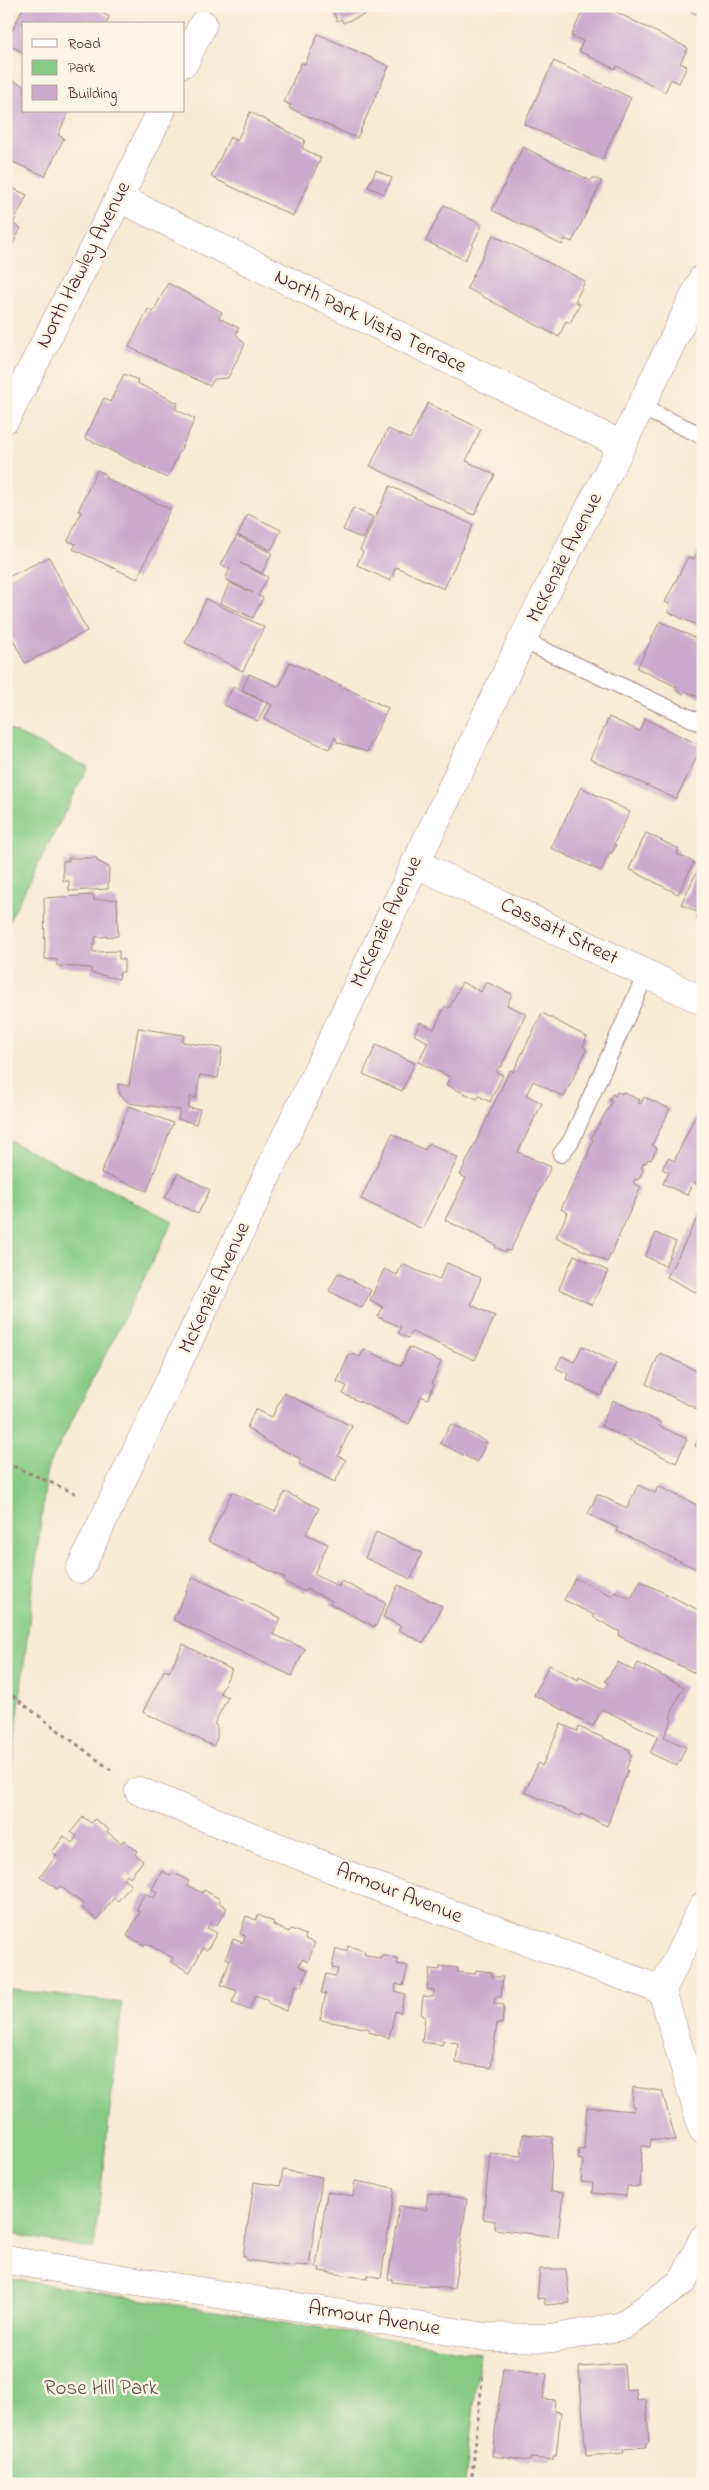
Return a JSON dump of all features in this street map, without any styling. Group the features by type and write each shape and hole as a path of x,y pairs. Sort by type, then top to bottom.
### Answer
{"street":[{"path":"185,61 203,24"},
{"name":"North Hawley Avenue","path":"6,419 119,198 161,112"},
{"name":"North Park Vista Terrace","path":"119,198 622,445"},
{"name":"McKenzie Avenue","path":"80,1570 522,640 622,445 703,278"},
{"name":"Cassatt Street","path":"415,863 703,1001"},
{"name":"Armour Avenue","path":"139,1791 380,1888 662,1990"},
{"path":"703,1906 662,1990 703,2130"},
{"name":"Armour Avenue","path":"6,2260 486,2337 556,2338 622,2326 683,2281 703,2239"}],"lane":[{"path":"640,407 703,436"},
{"path":"522,640 703,724"},
{"path":"561,1154 572,1141 646,974"}],"path":[{"path":"6,1463 110,1509"},
{"path":"6,1691 139,1791"},
{"path":"470,2484 486,2337"}],"green space":[{"path":"6,728 88,767 6,927"},
{"path":"6,1139 173,1221 47,1470 6,1816"},
{"path":"6,1989 122,2003 94,2249 6,2233"},
{"name":"Rose Hill Park","path":"6,2278 480,2353 465,2484 6,2484"}],"building":[{"path":"24,6 90,6 109,17 107,22 22,22 22,52 6,43"},
{"path":"331,6 386,6 343,23 342,19 337,21"},
{"path":"585,6 596,6 607,12 608,8 688,48 680,63 687,66 679,83 671,79 665,92 617,66 615,69 579,51 583,41 571,36"},
{"path":"681,6 703,6 703,18"},
{"path":"318,34 389,66 357,138 289,108 291,105 284,102 301,63 305,64"},
{"path":"554,61 631,98 602,160 524,124"},
{"path":"6,77 22,85 22,112 69,112 58,135 64,138 45,176 6,159"},
{"path":"250,112 305,140 302,148 321,158 293,216 211,177 230,137 237,141"},
{"path":"523,147 591,181 593,178 602,181 572,242 565,239 562,245 492,210"},
{"path":"376,170 392,178 384,194 368,187"},
{"path":"12,188 27,195 13,224 21,228 6,257 6,189 10,191"},
{"path":"444,205 482,225 465,260 426,241"},
{"path":"493,235 585,281 575,302 580,304 570,323 566,321 559,337 467,288"},
{"path":"168,283 222,312 219,318 239,328 236,334 245,344 228,378 214,379 210,386 129,347 148,309 153,312"},
{"path":"124,374 138,380 137,383 178,403 175,409 195,419 167,478 85,438 104,398 110,402"},
{"path":"428,403 481,429 466,461 495,475 474,515 370,466 388,429 410,439"},
{"path":"97,470 106,474 105,478 170,509 137,579 73,549 76,544 68,541 81,512 78,511"},
{"path":"390,486 473,525 444,589 396,567 390,581 357,565 363,552 360,550"},
{"path":"353,508 373,517 363,539 343,530"},
{"path":"248,514 281,530 271,550 238,535"},
{"path":"237,536 272,553 262,573 240,563 268,577 258,596 263,598 253,618 220,603 230,583 253,593 225,579 230,569 221,565"},
{"path":"698,552 703,554 703,628 668,612 671,605 665,602 688,557 694,559"},
{"path":"49,557 87,631 25,663 6,626 6,578"},
{"path":"206,599 264,627 243,671 185,643"},
{"path":"660,621 703,642 703,699 685,691 683,694 676,690 677,687 637,668"},
{"path":"290,662 388,708 367,752 337,742 335,737 329,749 264,719 272,705 242,690 249,674 279,687"},
{"path":"233,687 267,703 258,721 224,705"},
{"path":"609,717 639,731 645,719 702,746 676,799 590,759"},
{"path":"581,787 630,812 614,844 616,845 612,853 610,852 601,871 551,848"},
{"path":"646,833 679,849 677,854 694,862 678,894 629,869"},
{"path":"68,858 97,858 97,861 109,867 108,889 69,891 69,881 63,881 63,861 69,861"},
{"path":"703,859 703,922 696,919 699,913 681,904"},
{"path":"94,895 94,900 117,899 118,936 95,937 93,952 119,951 119,959 124,959 124,972 120,972 119,979 91,973 91,968 57,966 57,960 45,959 44,898"},
{"path":"462,982 481,992 486,982 512,994 507,1005 526,1014 501,1067 499,1066 496,1072 503,1075 490,1102 479,1096 477,1099 446,1085 450,1077 418,1062 428,1042 414,1035 420,1022 434,1029 445,1006 449,1008"},
{"path":"542,1013 587,1037 583,1046 587,1049 564,1097 533,1081 526,1095 542,1103 518,1152 551,1167 510,1251 506,1250 506,1252 495,1247 496,1245 445,1220 466,1178 460,1175 510,1070 513,1072"},
{"path":"138,1028 184,1035 182,1042 222,1048 218,1078 200,1075 196,1098 190,1097 188,1108 200,1109 196,1124 178,1119 180,1110 129,1103 120,1095 118,1084 129,1086"},
{"path":"376,1045 415,1063 402,1091 363,1074"},
{"path":"617,1092 622,1094 622,1092 640,1100 638,1103 641,1104 644,1097 670,1109 652,1145 657,1148 651,1160 648,1159 646,1163 644,1162 641,1168 643,1170 638,1180 635,1179 633,1183 641,1187 607,1262 556,1237 568,1213 561,1209 588,1154 593,1140 591,1138 612,1102 609,1100 612,1094 615,1096"},
{"path":"703,1100 703,1187 693,1182 687,1195 663,1184 669,1172 662,1169 668,1158 674,1161"},
{"path":"129,1106 173,1123 147,1191 101,1173"},
{"path":"392,1134 425,1150 429,1143 458,1158 422,1229 361,1199"},
{"path":"178,1173 210,1190 198,1214 165,1198"},
{"path":"701,1212 703,1213 703,1296 667,1277"},
{"path":"656,1233 676,1242 665,1266 645,1256"},
{"path":"574,1255 608,1271 592,1305 559,1289"},
{"path":"447,1263 481,1278 471,1305 495,1316 475,1360 412,1332 408,1338 398,1333 401,1327 378,1317 383,1307 370,1300 384,1269 397,1275 402,1264 439,1280"},
{"path":"338,1273 371,1290 362,1308 329,1291"},
{"path":"582,1346 616,1363 601,1396 566,1379 568,1374 556,1368 562,1356 574,1362"},
{"path":"409,1347 441,1362 432,1383 434,1384 428,1399 421,1396 409,1424 343,1394 347,1386 337,1382 350,1353 360,1357 364,1349 401,1366"},
{"path":"660,1353 703,1374 703,1412 646,1384"},
{"path":"284,1393 352,1426 338,1456 346,1460 335,1482 299,1464 301,1459 271,1444 247,1428 255,1409 272,1417"},
{"path":"613,1400 661,1423 659,1426 687,1439 676,1463 601,1426"},
{"path":"451,1424 487,1442 477,1462 440,1443"},
{"path":"703,1428 703,1449 695,1446"},
{"path":"638,1485 655,1493 658,1486 699,1506 703,1498 703,1572 616,1531 618,1528 588,1514 597,1494 627,1508"},
{"path":"232,1492 275,1512 285,1492 319,1508 306,1534 328,1544 314,1574 339,1587 341,1581 386,1603 375,1627 330,1604 332,1601 307,1589 305,1592 283,1581 285,1578 208,1541"},
{"path":"376,1532 422,1553 411,1579 365,1558"},
{"path":"193,1577 281,1618 273,1634 305,1649 292,1676 173,1620"},
{"path":"575,1578 613,1596 615,1592 631,1599 640,1581 703,1612 699,1622 703,1624 703,1666 699,1664 695,1673 619,1636 620,1632 593,1617 594,1615 564,1600"},
{"path":"398,1585 442,1606 424,1643 398,1630 401,1626 383,1617"},
{"path":"183,1644 232,1670 220,1693 228,1697 214,1724 217,1726 217,1738 213,1746 143,1712 164,1670 169,1672"},
{"path":"618,1662 634,1671 638,1663 684,1687 674,1706 670,1718 672,1719 664,1737 686,1747 677,1766 650,1753 658,1736 602,1709 593,1726 534,1695 549,1665 578,1680 579,1677 605,1689 608,1683 605,1681"},
{"path":"561,1724 577,1731 579,1727 630,1750 629,1754 632,1755 626,1769 628,1770 607,1826 525,1792 538,1763 542,1766"},
{"path":"83,1817 91,1823 95,1819 121,1843 124,1840 137,1851 135,1854 143,1861 130,1877 127,1874 123,1879 131,1885 118,1901 114,1898 97,1920 81,1907 83,1904 60,1886 57,1889 40,1876 57,1856 52,1852 64,1836 72,1843 77,1836 71,1832"},
{"path":"162,1871 171,1876 173,1873 189,1881 187,1885 202,1893 204,1890 220,1899 218,1902 227,1908 217,1925 211,1922 207,1928 217,1933 207,1950 203,1948 190,1972 171,1962 173,1958 146,1943 144,1945 127,1936 140,1912 136,1910 145,1893 154,1898 157,1892 152,1889"},
{"path":"258,1915 274,1922 273,1925 289,1932 291,1929 306,1935 305,1939 315,1943 308,1962 302,1959 299,1966 308,1970 301,1987 296,1985 286,2011 268,2003 269,2000 255,1995 249,2010 232,2003 237,1991 221,1985 230,1960 226,1958 233,1939 243,1943 245,1936 240,1934 246,1916 256,1920"},
{"path":"348,1946 365,1951 364,1954 381,1959 382,1955 399,1960 397,1964 408,1966 403,1986 396,1984 395,1991 405,1994 400,2013 395,2011 389,2038 369,2032 370,2029 320,2020 326,1994 321,1993 326,1974 336,1976 338,1969 332,1968 336,1949 347,1951"},
{"path":"440,1966 458,1968 457,1972 475,1974 476,1970 492,1972 492,1977 503,1977 501,1997 495,1997 494,2004 504,2005 502,2024 497,2023 491,2068 456,2063 458,2043 443,2041 442,2045 422,2042 425,2016 421,2015 423,1996 433,1997 434,1990 427,1989 430,1969 440,1970"},
{"path":"633,2087 662,2091 676,2141 651,2139 650,2147 642,2146 640,2187 627,2186 626,2196 592,2193 593,2183 581,2182 583,2160 578,2159 579,2149 584,2150 587,2107 634,2111 635,2106 632,2106"},
{"path":"523,2134 553,2137 550,2192 563,2193 558,2237 494,2229 495,2221 483,2219 490,2153 521,2156"},
{"path":"283,2170 322,2177 309,2266 296,2265 295,2267 246,2260 246,2257 243,2257 254,2182 280,2186"},
{"path":"355,2181 395,2188 381,2278 368,2275 368,2279 319,2271 320,2268 316,2267 327,2192 353,2196"},
{"path":"428,2193 467,2199 454,2289 392,2282 392,2279 388,2279 399,2206 426,2210"},
{"path":"540,2269 566,2269 570,2303 545,2305 545,2298 537,2299"},
{"path":"624,2364 626,2390 636,2389 637,2400 646,2399 649,2442 646,2443 646,2447 623,2449 624,2453 586,2456 579,2367"},
{"path":"503,2368 547,2374 543,2399 555,2400 554,2411 561,2412 556,2456 553,2456 553,2460 531,2458 530,2461 492,2456"}]}
